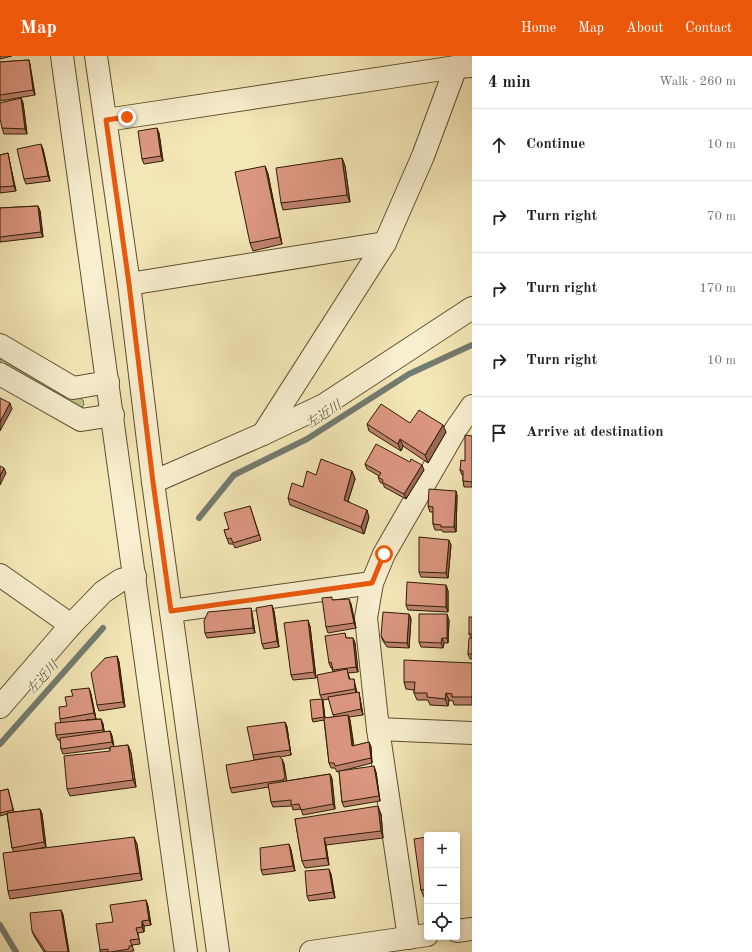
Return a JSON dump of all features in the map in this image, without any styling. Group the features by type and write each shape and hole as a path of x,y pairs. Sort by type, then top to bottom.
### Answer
{"street":[{"path":"62,56 113,415 186,952"},
{"path":"96,56 129,284 153,482 218,952"},
{"path":"106,120 464,67"},
{"path":"264,434 384,243 464,67"},
{"path":"129,284 384,243"},
{"path":"153,482 264,434 324,405 472,308"},
{"path":"0,345 73,388 108,382"},
{"path":"0,374 81,420 113,415"},
{"path":"311,952 418,937 378,728 366,618 372,583 384,554 464,429 472,406"},
{"path":"0,575 71,625"},
{"path":"0,707 71,625 103,592 121,580 135,576"},
{"path":"171,611 372,583"},
{"path":"378,728 472,733"},
{"path":"460,931 472,929"}],"green space":[{"path":"0,352 83,400 84,405 79,409 0,364"}],"building":[{"path":"29,60 33,90 0,95 0,62"},
{"path":"21,98 25,129 2,128 0,103"},
{"path":"157,128 161,156 142,159 138,131"},
{"path":"41,144 48,176 24,179 17,149"},
{"path":"8,153 14,186 0,187 0,155"},
{"path":"342,158 347,195 281,203 276,168"},
{"path":"265,166 280,237 250,243 235,172"},
{"path":"38,206 41,232 0,237 0,208"},
{"path":"0,398 10,403 0,422"},
{"path":"381,404 410,423 419,410 443,425 425,455 400,439 398,444 367,424"},
{"path":"465,435 472,436 472,482 463,481 463,471 460,470 461,460 465,461"},
{"path":"376,444 410,462 411,459 422,465 404,494 382,482 383,480 378,477 381,473 365,464"},
{"path":"321,459 352,471 344,500 367,510 361,527 288,498 292,483 303,487 307,471 316,475"},
{"path":"0,466 4,468 0,476"},
{"path":"429,489 456,491 454,527 441,527 441,525 433,524 433,507 428,506"},
{"path":"250,506 259,535 233,543 231,538 227,539 224,530 229,529 224,513"},
{"path":"419,537 449,540 446,573 419,572"},
{"path":"407,582 446,585 446,607 406,605"},
{"path":"332,597 332,600 349,599 354,623 326,627 322,598"},
{"path":"272,605 277,641 262,644 256,608"},
{"path":"251,608 253,628 205,633 204,621 208,612"},
{"path":"383,612 409,614 407,643 385,642 381,636"},
{"path":"419,614 447,614 447,638 442,638 441,643 419,642"},
{"path":"469,617 472,617 472,634 469,634"},
{"path":"308,620 314,672 291,675 284,623"},
{"path":"345,633 346,638 353,638 356,667 333,670 331,662 329,663 325,636"},
{"path":"469,638 472,638 472,654 468,654"},
{"path":"117,656 123,702 97,705 91,673 105,658"},
{"path":"404,660 472,663 472,697 452,697 452,694 446,693 445,699 427,697 427,693 414,693 415,682 404,682"},
{"path":"347,669 349,679 354,679 355,689 320,695 317,675"},
{"path":"89,688 94,713 60,719 59,707 67,706 65,697 73,696 71,690"},
{"path":"359,692 361,709 333,715 328,697"},
{"path":"322,699 324,717 312,719 310,700"},
{"path":"348,715 352,746 369,742 371,758 335,766 334,763 329,763 324,718"},
{"path":"101,719 103,730 56,735 55,723"},
{"path":"285,722 290,750 253,755 247,727"},
{"path":"110,731 112,742 61,749 60,738"},
{"path":"128,745 133,780 67,789 64,756 110,751 110,747"},
{"path":"279,756 282,759 285,777 283,780 230,788 226,765"},
{"path":"374,766 379,796 342,802 339,771"},
{"path":"330,774 333,804 301,810 299,804 291,805 291,800 271,802 268,784"},
{"path":"8,789 13,810 0,813 0,791"},
{"path":"378,806 381,831 324,838 327,858 302,861 295,819"},
{"path":"40,809 44,842 12,848 7,813"},
{"path":"134,837 140,873 8,891 3,853"},
{"path":"424,837 424,890 421,890 414,839"},
{"path":"289,844 293,866 261,870 260,848"},
{"path":"329,869 333,892 307,896 305,871"},
{"path":"146,900 149,920 142,921 142,927 136,928 139,939 130,940 132,946 129,946 129,949 111,952 108,952 108,949 100,950 96,924 113,922 110,905"},
{"path":"61,910 68,952 46,952 32,931 30,913"}],"waterway":[{"name":"左近川","path":"199,518 234,475 307,439 409,374 472,345"},
{"name":"左近川","path":"0,744 103,628"},
{"name":"左近川","path":"0,925 16,952"}],"route":[{"path":"127,117 106,120 129,284 153,482 171,611 372,583 384,554"}]}
